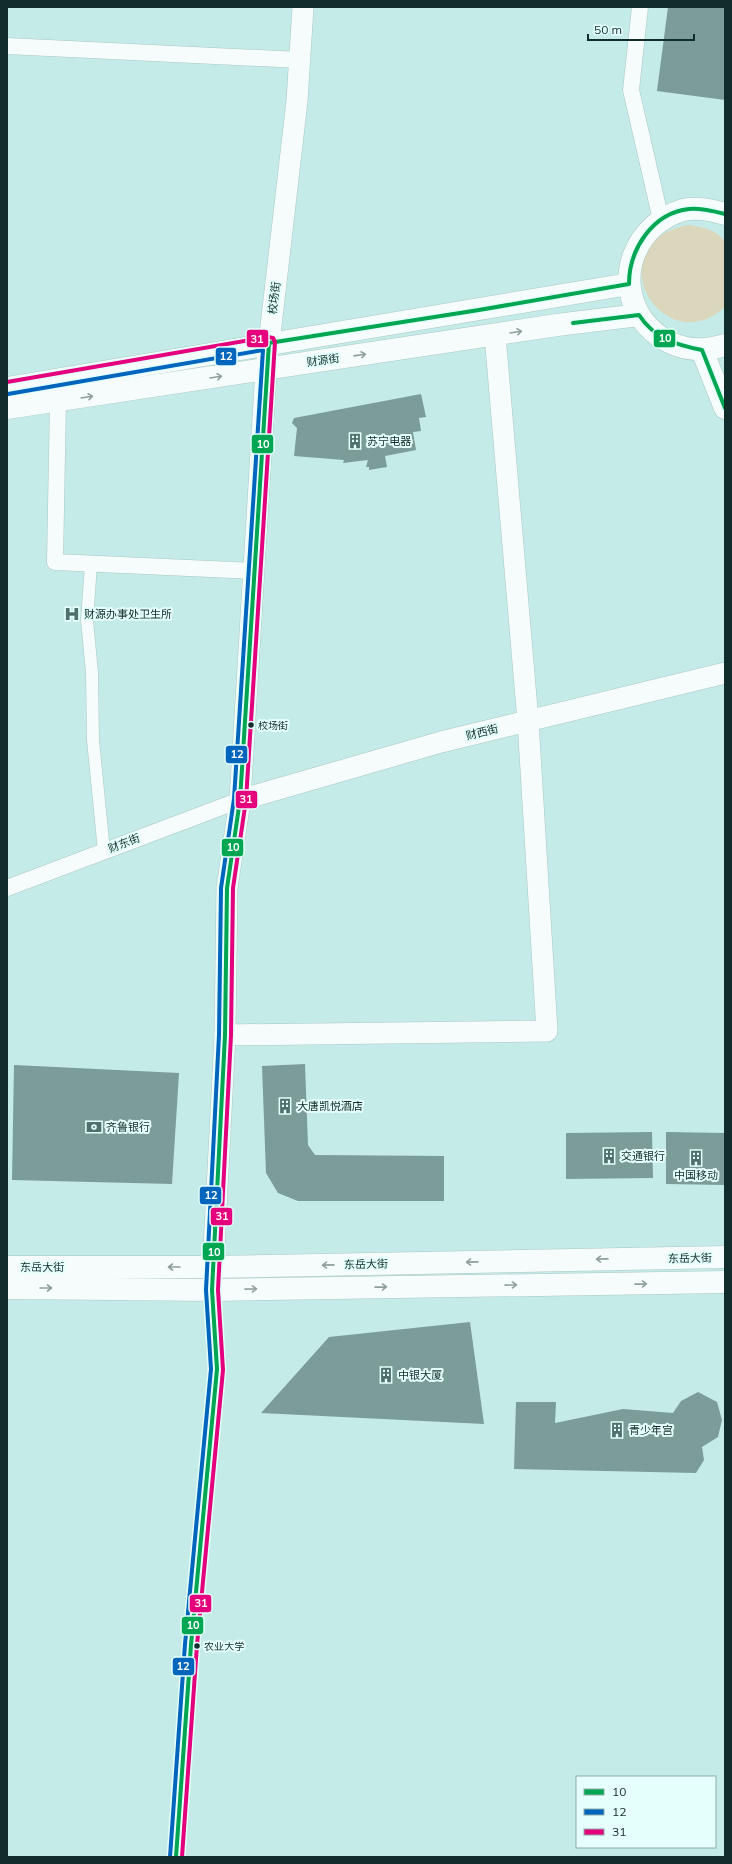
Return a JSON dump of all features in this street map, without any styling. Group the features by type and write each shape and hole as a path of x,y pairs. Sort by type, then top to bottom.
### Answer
{"main road":[{"path":"725,214 706,209 683,210 662,220 644,235 633,255 628,277 632,300 639,315 658,336 679,346 702,350 725,345"},
{"path":"7,388 629,284"},
{"name":"财源街","path":"7,408 639,315"},
{"path":"702,350 725,408"},
{"name":"东岳大街","path":"7,1267 213,1267 725,1257"},
{"name":"东岳大街","path":"7,1288 212,1290 725,1282"}],"street":[{"name":"校场街","path":"176,1857 191,1645 217,1369 212,1290 226,1035 226,888 240,800 266,369 300,60 303,7"},
{"path":"640,7 631,90 662,220"},
{"path":"7,46 300,60"},
{"path":"226,1035 547,1032 528,721 495,335"},
{"path":"58,401 55,562 255,571"},
{"path":"91,564 87,620 92,673 93,740 104,851"},
{"name":"财西街","path":"240,800 441,742 725,673"},
{"name":"财东街","path":"7,888 240,800"}],"shaded area":[{"path":"688,225 713,231 725,241 725,307 701,321 679,321 661,311 647,294 641,274 645,254 660,236"}],"building":[{"path":"668,7 725,7 725,100 657,91"},
{"name":"苏宁电器","path":"421,394 426,417 419,418 421,431 413,432 416,450 385,456 387,467 369,470 369,467 366,467 368,460 343,463 344,460 294,456 297,428 292,423 294,418"},
{"name":"大唐凯悦酒店","path":"305,1064 308,1145 315,1155 444,1156 444,1201 298,1201 278,1193 266,1173 262,1066"},
{"name":"齐鲁银行","path":"14,1065 179,1073 172,1184 12,1180"},
{"name":"交通银行","path":"652,1132 653,1178 566,1179 566,1133"},
{"name":"中国移动","path":"666,1132 725,1133 725,1185 666,1184"},
{"name":"中银大厦","path":"470,1322 484,1424 261,1413 329,1337"},
{"name":"青少年宫","path":"698,1392 717,1402 722,1420 718,1437 702,1447 704,1460 696,1473 514,1469 516,1402 556,1402 555,1423 623,1409 673,1413 681,1401"}],"transit line":[{"name":"10","path":"176,1857 191,1645 217,1369 212,1290 225,1035 227,888 240,800 269,343 479,310 629,284 633,258 638,246 645,235 664,218 676,212 689,209 702,209 725,214"},
{"name":"10","path":"573,323 639,315 645,323 666,339 683,346 702,350 725,408"},
{"name":"31","path":"7,382 268,337 273,338 275,342 246,800 233,888 231,1035 218,1290 223,1370 197,1645 182,1857"},
{"name":"12","path":"8,394 263,350 234,799 221,888 219,1035 206,1290 211,1369 185,1644 170,1857"}],"place":[{"name":"苏宁电器","path":"355,441"},
{"name":"财源办事处卫生所","path":"72,614"},
{"name":"校场街","path":"251,725"},
{"name":"大唐凯悦酒店","path":"285,1106"},
{"name":"齐鲁银行","path":"94,1127"},
{"name":"交通银行","path":"609,1156"},
{"name":"中国移动","path":"696,1158"},
{"name":"中银大厦","path":"386,1375"},
{"name":"青少年宫","path":"617,1430"},
{"name":"农业大学","path":"197,1646"}]}
